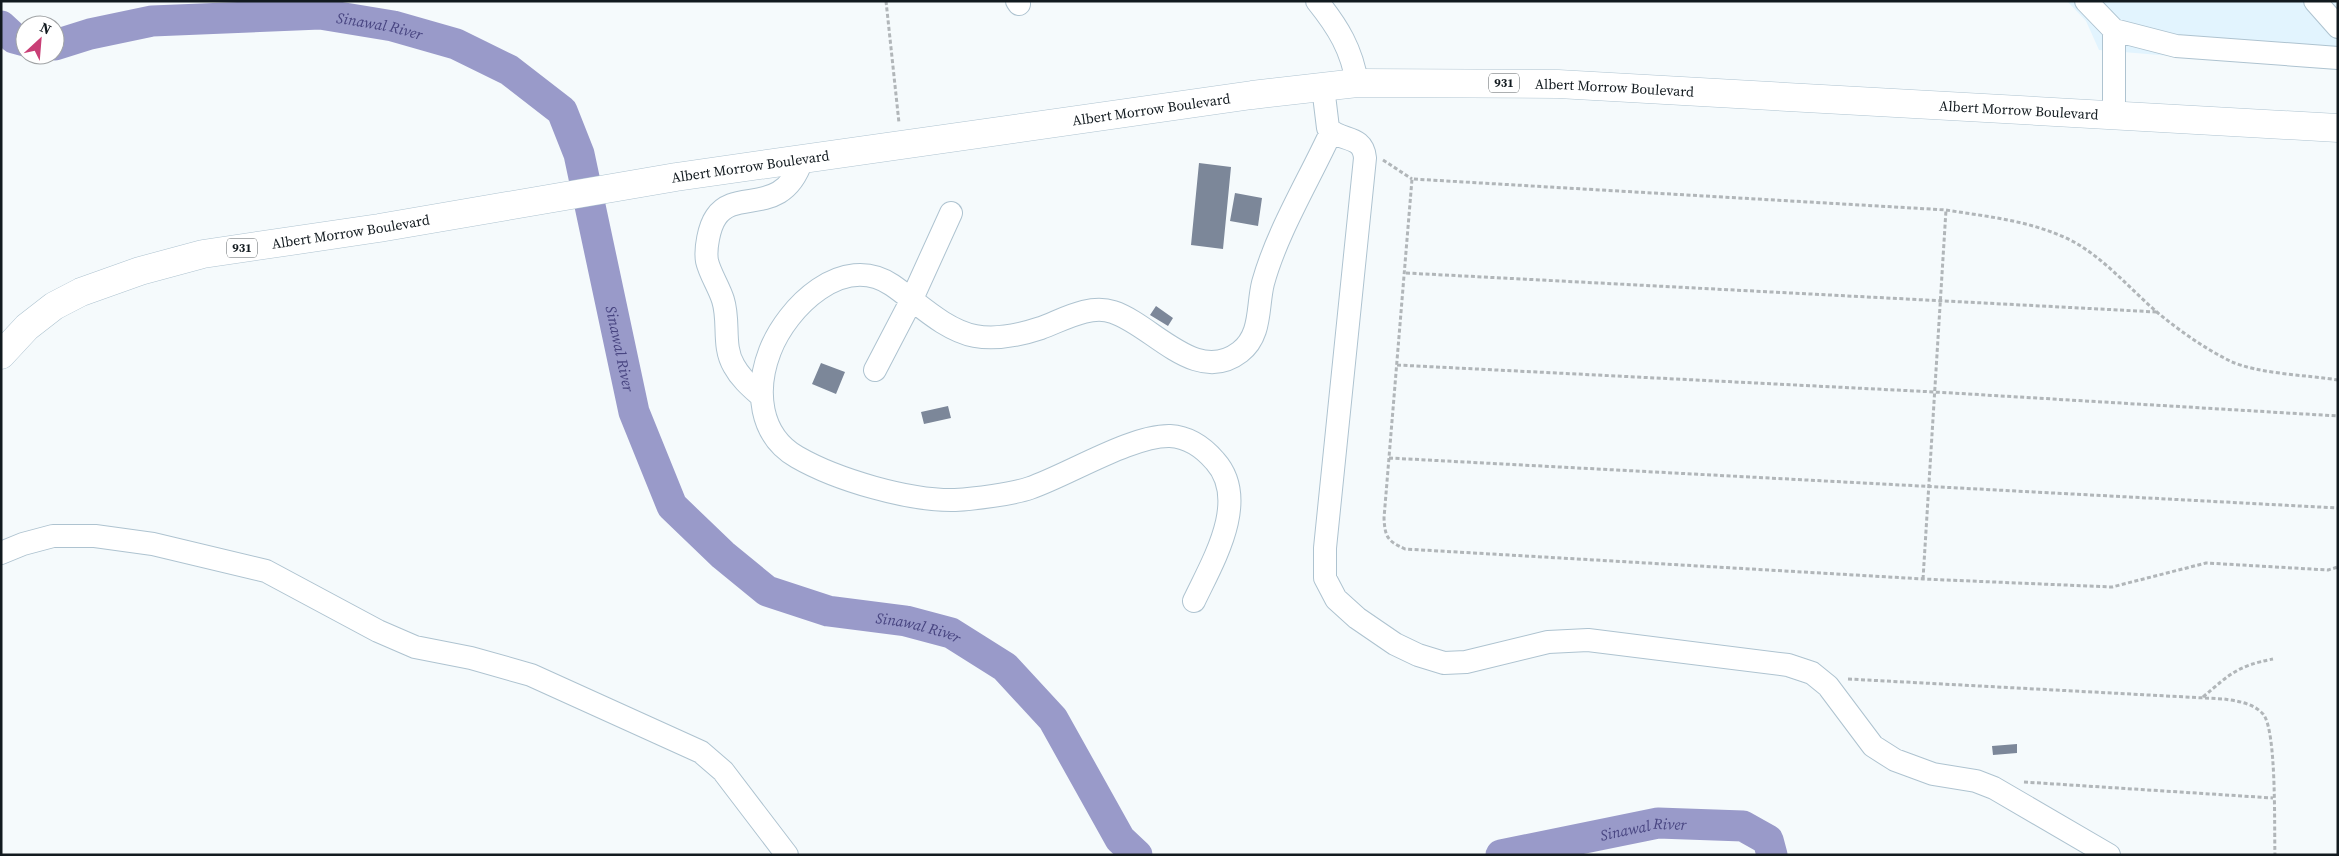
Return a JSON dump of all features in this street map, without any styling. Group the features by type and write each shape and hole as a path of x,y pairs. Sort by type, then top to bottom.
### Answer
{"main road":[{"name":"Albert Morrow Boulevard","path":"1,355 28,327 54,306 81,292 140,271 203,254 509,207 676,177 1252,95 1323,87 1357,84 1558,84 2338,128"}],"street":[{"path":"1317,1 1338,28 1350,51 1357,84"},
{"path":"2086,1 2114,30 2176,46 2338,58"},
{"path":"2315,1 2338,26"},
{"path":"2114,30 2114,116"},
{"path":"1323,87 1326,122 1331,132 1357,142 1365,151 1365,168 1324,548 1325,578 1336,599 1356,618 1395,644 1418,655 1444,663 1474,660 1548,642 1588,640 1788,665 1812,674 1828,686 1873,746 1895,760 1933,774 1976,781 1994,788 2109,855"},
{"path":"1194,601 1214,557 1229,517 1228,486 1218,464 1200,445 1173,436 1147,439 1027,490 955,500 903,494 846,479 781,448 765,422 762,397 765,368 771,348 784,326 805,301 822,287 851,276 874,277 890,284 912,301 972,336 1002,338 1041,328 1074,314 1110,310 1144,327 1185,357 1203,362 1228,359 1242,350 1252,338 1259,315 1266,275 1283,233 1331,132"},
{"path":"762,397 744,380 733,365 726,344 726,318 723,300 707,260 709,236 716,216 731,206 774,196 788,187 798,172 802,160"},
{"path":"875,370 912,301 951,213"},
{"path":"1,553 53,536 95,536 154,544 266,571 378,631 414,647 471,658 531,675 700,752 722,771 787,855"}],"path":[{"path":"886,1 901,146"},
{"path":"1365,151 1397,168 1412,179 1946,210 2028,223 2074,242 2115,272 2157,312 2201,345 2232,362 2282,373 2338,380"},
{"path":"1412,179 1384,531 1390,542 1405,549 1923,579 2112,587 2206,563 2328,570 2338,567"},
{"path":"1923,579 1946,210"},
{"path":"1406,273 2157,312"},
{"path":"1397,364 1935,392 2338,416"},
{"path":"1389,458 2338,508"},
{"path":"2202,697 2231,673 2246,664 2273,659"},
{"path":"1812,674 1851,680 2202,697 2241,702 2263,714 2268,724 2272,745 2275,855"},
{"path":"2021,781 2273,798"}],"shaded area":[{"path":"2067,1 2338,1 2338,70 2099,50 2086,21"}],"building":[{"path":"1199,163 1231,167 1223,249 1191,245"},
{"path":"1235,193 1262,198 1258,226 1230,221"},
{"path":"1156,306 1173,318 1168,326 1150,315"},
{"path":"821,363 845,372 836,394 812,384"},
{"path":"948,406 951,418 924,424 921,412"},
{"path":"2017,744 2017,753 1993,755 1992,746"}],"waterway":[{"name":"Sinawal River","path":"65,42 90,34 152,21 320,14 393,26 456,44 509,70 562,111 579,154 634,412 672,506 723,555 767,591 828,611 906,621 951,633 1005,667 1053,719 1120,839 1137,855"},
{"name":"Sinawal River","path":"1,26 15,38"},
{"name":"Sinawal River","path":"1501,855 1658,823 1743,826 1768,840 1772,855"}]}
